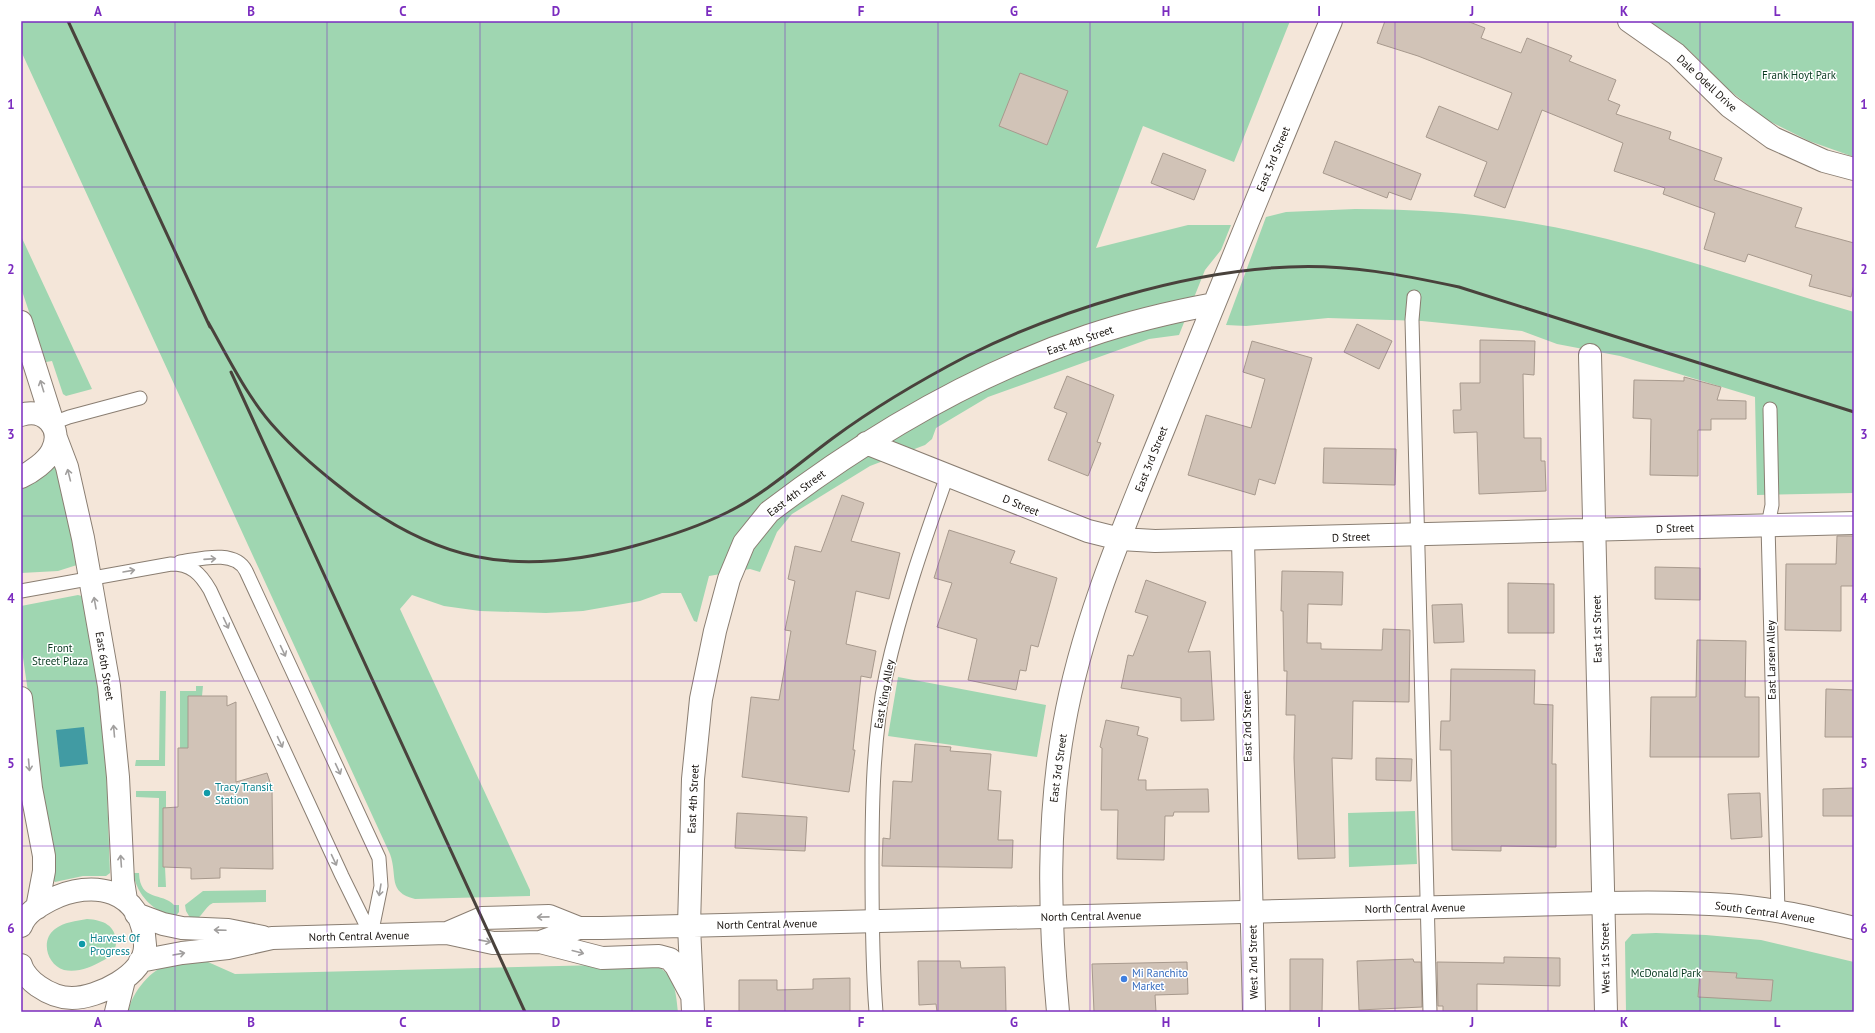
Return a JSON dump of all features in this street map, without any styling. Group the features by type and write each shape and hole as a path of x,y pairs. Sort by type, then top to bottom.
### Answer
{"street":[{"name":"East 3rd Street","path":"1058,1012 1052,917 1051,841 1053,804 1064,725 1080,654 1120,539 1214,304 1331,21"},
{"name":"Dale Odell Drive","path":"1628,21 1676,54 1729,106 1773,138 1824,161 1854,169"},
{"name":"East 4th Street","path":"692,1003 689,926 693,779 701,699 715,631 729,579 744,543 769,512 866,443 978,380 1037,355 1088,336 1152,316 1214,304"},
{"name":"East 6th Street","path":"21,322 57,445 67,467 91,578 109,686 118,777 123,881 131,907 143,928 146,947 140,961"},
{"name":"East 1st Street","path":"1590,355 1603,903"},
{"path":"21,415 36,413 49,419 54,431 52,452 47,458 21,477"},
{"name":"D Street","path":"866,443 1088,531 1120,539 1155,542 1854,523"},
{"name":"East 2nd Street","path":"1243,540 1252,912"},
{"path":"21,698 31,788 44,856 44,871 26,918"},
{"name":"North Central Avenue","path":"26,918 58,896 85,889 111,893 131,907 163,924 182,928 228,930 272,938"},
{"name":"South Central Avenue","path":"1603,903 1670,902 1730,905 1778,912 1854,928"},
{"name":"North Central Avenue","path":"140,961 182,953 228,948 272,938 447,933 493,943 540,942 579,928 1603,903"},
{"name":"West 1st Street","path":"1603,903 1606,1012"},
{"name":"West 2nd Street","path":"1252,912 1254,1012"},
{"name":"North Central Avenue","path":"447,933 482,918 549,916 579,928"},
{"path":"540,942 602,958 659,956 670,959 676,966 692,1003"},
{"path":"49,993 72,998 85,997 100,993 124,980 140,961"},
{"path":"21,967 33,983 49,993 67,1012"},
{"path":"116,1012 124,980"}],"lane":[{"path":"1414,296 1412,320 1430,1012"},
{"path":"54,431 69,417 140,398"},
{"name":"East Larsen Alley","path":"1770,409 1772,505 1768,525 1778,912"},
{"name":"East King Alley","path":"876,1012 872,921 872,837 876,735 886,676 899,620 947,476"},
{"path":"21,591 171,564 227,558 238,561 244,567 379,858 381,886 371,935"},
{"path":"171,564 184,565 196,570 201,575 210,590 342,876 371,935"}],"green space":[{"path":"21,21 1290,21 1234,162 1143,126 1096,248 1188,225 1231,225 1221,250 1205,270 1179,335 1149,339 988,397 936,428 932,439 925,445 870,466 792,514 777,532 760,572 750,569 709,576 697,622 694,621 681,593 662,593 640,601 583,611 546,613 480,611 444,606 412,595 400,609 530,890 530,896 415,899 400,892 397,887 390,854 21,51"},
{"name":"Frank Hoyt Park","path":"1649,21 1854,21 1854,157 1809,141 1767,120 1729,90 1690,51"},
{"path":"1355,209 1442,212 1529,222 1654,251 1854,312 1854,493 1757,495 1755,397 1620,356 1557,344 1522,331 1422,321 1328,318 1246,326 1226,325 1266,217 1286,212"},
{"path":"21,236 92,389 66,396 63,394 52,361 46,362 21,288"},
{"path":"53,464 58,466 77,565 58,571 21,573 21,487"},
{"name":"Front Street Plaza","path":"78,595 85,597 104,705 110,873 106,876 83,876 55,882 21,644 21,606"},
{"path":"898,677 1046,705 1037,757 888,736"},
{"path":"196,686 203,686 202,696 188,696 188,748 180,748 180,691 196,691"},
{"path":"160,691 166,691 165,766 135,766 136,760 159,760"},
{"path":"136,791 166,791 166,808 163,808 163,867 165,867 166,887 158,887 159,798 136,797"},
{"path":"1415,811 1417,864 1349,867 1348,813"},
{"path":"133,873 139,873 140,882 147,892 169,901 174,905 179,905 179,912 174,918 159,911 147,901 138,889"},
{"path":"266,890 266,902 213,903 207,907 198,918 192,921 186,911 185,905 203,891"},
{"path":"87,919 103,922 114,932 116,946 110,956 105,960 84,969 69,971 58,967 53,963 48,952 47,945 50,934 62,925"},
{"name":"McDonald Park","path":"1656,933 1706,935 1761,940 1854,962 1854,1012 1626,1012 1625,942 1632,934"},
{"path":"208,958 208,962 235,974 600,965 656,966 662,969 671,979 675,991 678,1012 128,1012 130,1004 138,989 156,970 171,963"}],"water":[{"path":"84,727 88,764 60,767 56,730"}],"building":[{"path":"1385,21 1467,21 1485,28 1481,38 1521,53 1527,38 1572,56 1569,61 1616,80 1608,100 1620,105 1616,114 1671,132 1669,139 1722,158 1714,180 1802,208 1795,227 1854,243 1854,285 1851,297 1809,286 1812,275 1748,254 1745,262 1704,249 1715,213 1663,194 1665,188 1614,171 1623,143 1542,110 1505,208 1474,196 1487,162 1426,137 1439,106 1498,130 1512,93 1418,56 1377,43"},
{"path":"1020,73 1068,91 1047,145 999,126"},
{"path":"1335,141 1421,174 1411,200 1389,192 1387,198 1323,173"},
{"path":"1163,153 1206,170 1194,200 1151,183"},
{"path":"1357,324 1392,341 1379,369 1344,352"},
{"path":"1480,340 1535,341 1534,375 1523,374 1524,438 1541,438 1541,461 1545,461 1546,491 1479,494 1477,432 1454,433 1453,410 1461,410 1460,383 1480,383"},
{"path":"1252,341 1312,358 1275,484 1259,479 1255,495 1188,475 1206,415 1251,428 1265,379 1243,372"},
{"path":"1067,376 1114,395 1097,442 1101,443 1088,476 1048,460 1067,413 1054,408"},
{"path":"1684,377 1721,387 1717,400 1746,401 1746,419 1711,419 1711,430 1698,430 1698,476 1650,475 1651,419 1633,418 1634,380 1684,381"},
{"path":"1324,448 1396,449 1395,485 1323,483"},
{"path":"842,495 864,503 851,541 900,553 889,599 856,591 846,644 876,651 871,678 861,676 853,750 855,750 849,792 742,777 751,697 779,700 791,631 785,630 795,581 788,579 795,546 821,552"},
{"path":"949,530 1015,551 1010,563 1057,578 1038,647 1031,645 1026,671 1020,670 1016,690 968,680 977,639 937,627 952,583 934,578"},
{"path":"1837,536 1854,536 1854,586 1841,586 1841,631 1785,630 1786,564 1836,564"},
{"path":"1655,567 1700,568 1700,600 1655,599"},
{"path":"1282,571 1343,572 1342,605 1308,604 1307,643 1321,643 1321,649 1382,650 1383,629 1410,630 1409,702 1353,701 1352,759 1332,758 1335,858 1298,859 1294,758 1295,715 1286,715 1287,671 1284,671 1283,611 1281,611"},
{"path":"1146,580 1206,602 1188,652 1210,651 1214,720 1181,721 1181,698 1121,688 1128,655 1133,656 1148,616 1135,612"},
{"path":"1508,583 1554,584 1554,633 1508,633"},
{"path":"1462,604 1464,642 1434,643 1432,605"},
{"path":"1697,640 1746,641 1745,697 1759,697 1759,757 1650,757 1651,697 1696,697"},
{"path":"1451,669 1535,670 1534,704 1553,705 1552,764 1556,764 1556,847 1501,846 1501,851 1452,850 1451,750 1440,750 1441,721 1450,721"},
{"path":"1826,689 1854,690 1854,737 1825,737"},
{"name":"Tracy Transit Station","path":"188,696 227,696 227,706 236,702 236,782 267,773 272,788 273,869 220,868 220,878 191,879 191,868 163,867 163,808 178,807 178,748 188,748"},
{"path":"1106,720 1139,727 1137,735 1148,738 1138,780 1146,780 1146,790 1208,789 1209,812 1174,812 1173,816 1165,816 1164,860 1117,859 1118,810 1101,810 1102,748 1100,747"},
{"path":"915,744 951,747 950,751 991,754 988,790 1001,791 998,840 1013,840 1012,868 882,866 883,838 890,839 893,781 912,782"},
{"path":"1376,758 1412,759 1411,781 1376,780"},
{"path":"1854,788 1854,816 1823,816 1823,789"},
{"path":"1760,793 1762,837 1731,839 1728,794"},
{"path":"737,813 807,817 805,851 735,848"},
{"path":"1504,957 1560,958 1560,986 1477,984 1477,1012 1443,1012 1443,1006 1438,1006 1437,962 1504,963"},
{"path":"1290,959 1323,959 1322,1012 1290,1012"},
{"path":"1413,959 1414,962 1421,962 1422,1007 1359,1010 1357,961"},
{"path":"918,961 960,961 961,968 1005,967 1006,1012 937,1012 936,1004 919,1005"},
{"name":"Mi Ranchito Market","path":"1187,962 1188,994 1155,995 1156,1012 1094,1012 1092,964"},
{"path":"1700,971 1737,973 1736,978 1773,980 1771,1001 1698,997"},
{"path":"850,978 850,1012 739,1012 739,980 777,980 777,990 813,989 813,979"}],"railway":[{"path":"68,21 210,327"},
{"path":"208,322 248,392 267,418 298,451 335,483 371,510 405,531 440,546 476,556 512,561 551,561 591,556 646,543 694,527 728,512 756,496 865,415 898,394 967,356 1003,339 1042,323 1124,296 1208,276 1249,270 1289,267 1332,267 1375,271 1459,287 1854,412"},
{"path":"231,372 525,1012"}],"place":[{"name":"Tracy Transit Station","path":"207,793"},
{"name":"Harvest Of Progress","path":"82,944"},
{"name":"Mi Ranchito Market","path":"1124,979"}]}
